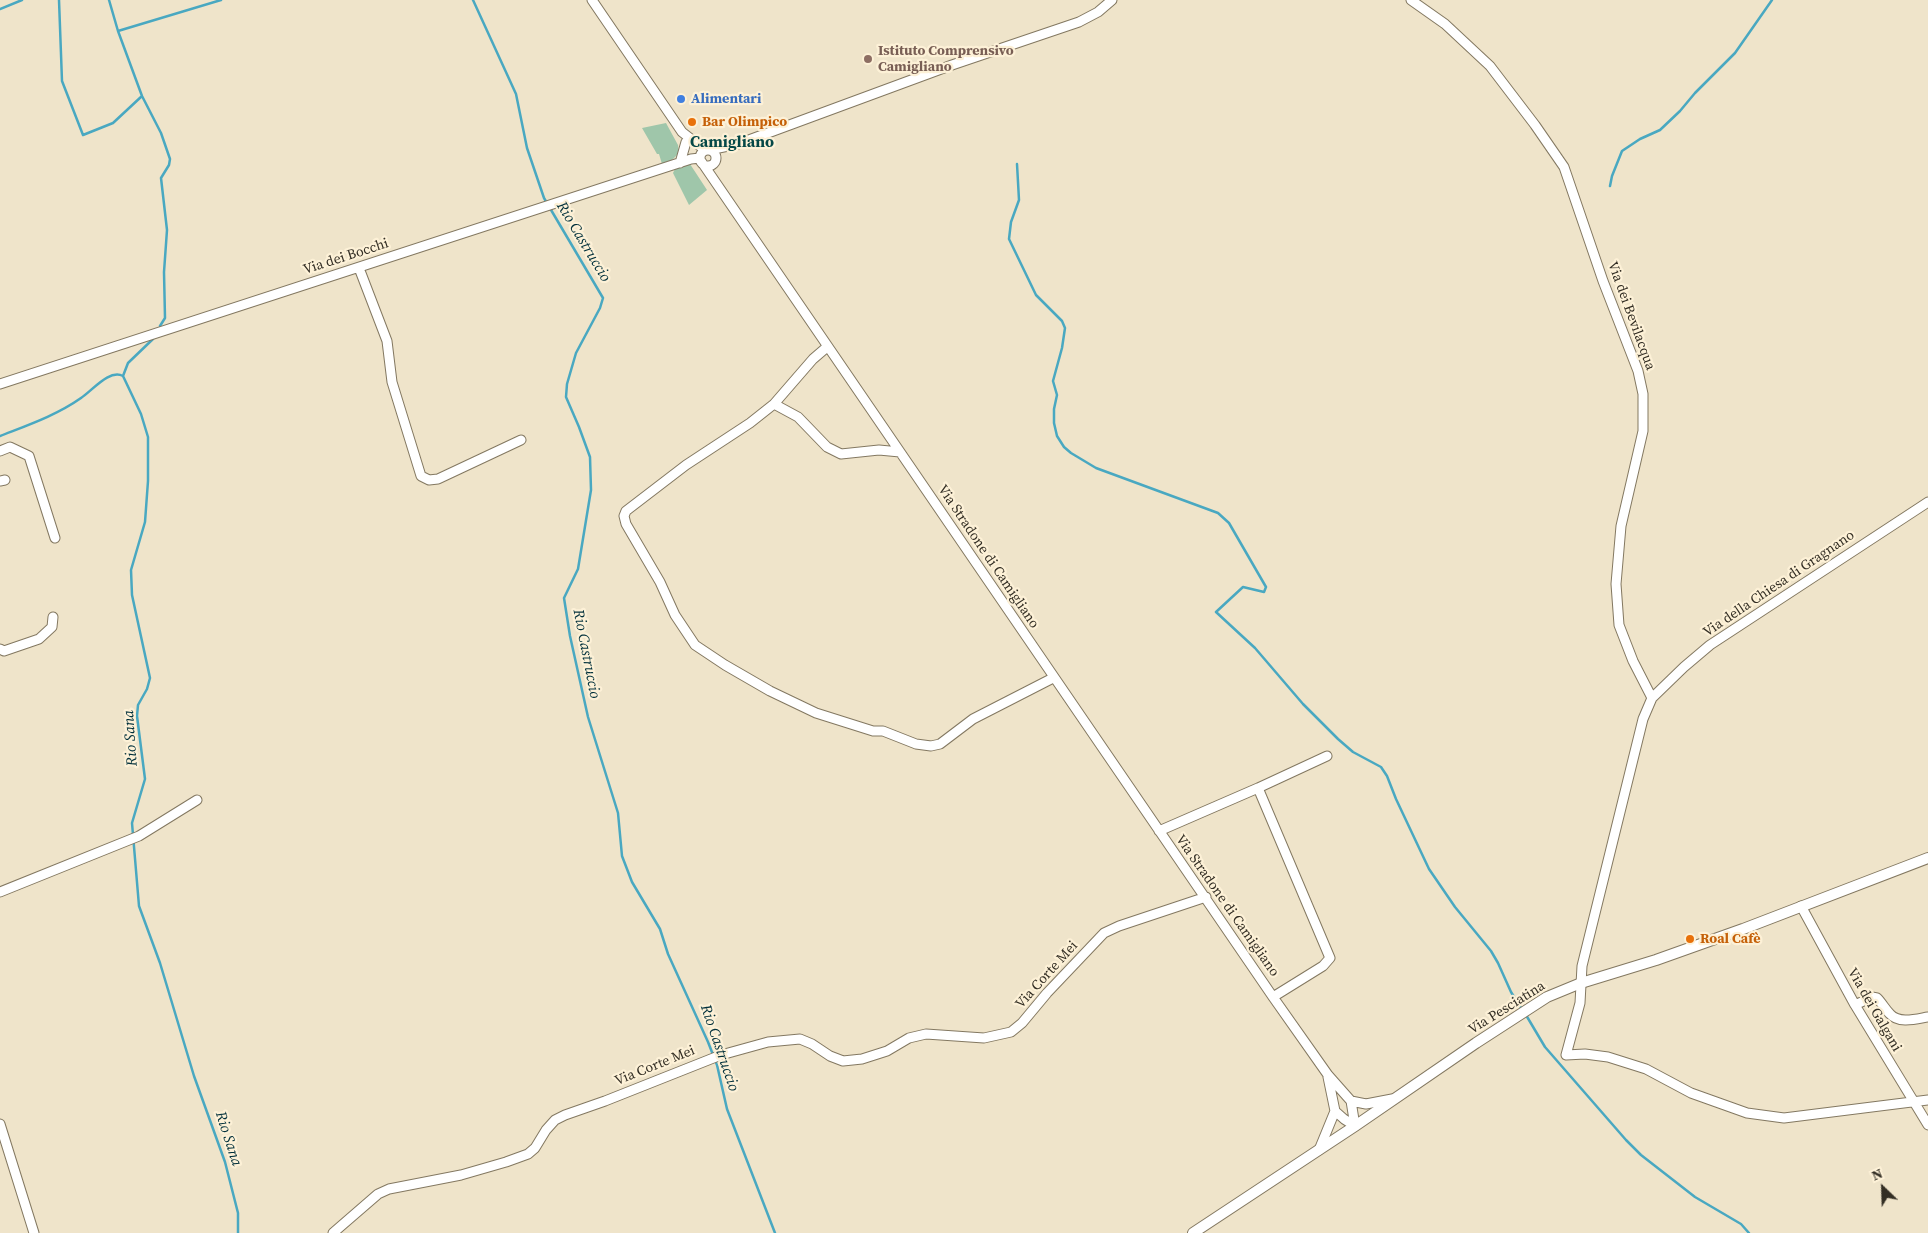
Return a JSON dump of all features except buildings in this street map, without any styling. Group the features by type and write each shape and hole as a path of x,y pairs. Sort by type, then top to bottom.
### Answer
{"main road":[{"name":"Via Pesciatina","path":"1193,1233 1523,1012 1547,998 1581,983 1656,960 1743,929 1928,858"}],"street":[{"path":"592,0 682,132 703,155 707,165 738,144"},
{"path":"703,155 738,144 952,64 1079,22 1098,12 1112,0"},
{"name":"Via dei Bevilacqua","path":"1412,0 1456,34 1490,66 1564,167 1603,281 1638,371 1643,394 1643,431 1621,526 1616,584 1619,625 1633,661 1652,698"},
{"path":"682,132 686,142 703,155 714,154 718,187"},
{"path":"680,163 686,142"},
{"name":"Via dei Bocchi","path":"0,384 703,155"},
{"name":"Via Stradone di Camigliano","path":"703,155 718,187 1053,678 1206,897 1273,997 1328,1074 1351,1101"},
{"path":"359,268 387,341 392,382 421,476 429,480 438,479 521,440"},
{"path":"827,347 813,359 774,404 750,423 686,465 626,511 624,516 626,524 660,582 675,615 695,645 770,691 816,713 873,731 883,730 916,744 931,746 940,744 973,719 1053,678"},
{"path":"774,404 798,417 827,447 841,454 879,450 900,452"},
{"path":"0,451 10,447 29,456 55,538"},
{"name":"Via della Chiesa di Gragnano","path":"1652,698 1684,667 1715,642 1928,502"},
{"path":"0,649 4,651 39,639 48,633 52,627 53,617"},
{"path":"1652,698 1643,719 1582,966 1580,1003 1566,1055 1608,1056 1646,1070 1691,1093 1747,1113 1784,1118 1928,1100"},
{"name":"Via Stradone di Camigliano","path":"1159,831 1327,756"},
{"name":"Via Stradone di Camigliano","path":"1258,788 1330,958 1323,966 1273,997"},
{"path":"0,892 139,836 197,800"},
{"name":"Via Corte Mei","path":"333,1233 378,1194 389,1189 470,1172 528,1154 535,1148 546,1130 555,1120 721,1055 768,1042 800,1039 843,1061 887,1051 909,1038 926,1034 984,1038 1002,1035 1018,1028 1047,993 1104,932 1206,897"},
{"name":"Via dei Galgani","path":"1801,906 1855,1005 1928,1125"},
{"path":"1855,1005 1872,997 1877,998 1891,1015 1897,1019 1903,1021 1928,1017"},
{"name":"Via Stradone di Camigliano","path":"1328,1074 1335,1111"},
{"path":"1355,1126 1351,1101 1366,1104 1395,1099"},
{"path":"1319,1150 1335,1111 1355,1126"},
{"path":"0,1124 34,1233"}],"green space":[{"path":"666,123 678,145 679,153 671,161 662,164 659,154 657,154 642,128"},
{"path":"690,164 707,190 689,205 673,173 675,169"}],"waterway":[{"path":"0,9 22,0"},
{"path":"59,0 62,81 83,135 113,123 142,96"},
{"path":"109,0 118,31 142,96 161,133 170,159 169,165 161,178 167,230 164,272 165,318 160,326"},
{"path":"118,31 221,0"},
{"name":"Rio Castruccio","path":"473,0 516,94 527,148 544,198 603,298 600,308 576,353 567,384 566,397 590,457 591,490 578,569 564,598 570,636 588,717 618,813 622,856 632,882 660,929 668,954 708,1042 717,1065 727,1109 775,1233"},
{"path":"1610,186 1622,151 1640,139 1660,130 1680,111 1695,93 1735,53 1772,0"},
{"path":"1017,164 1019,200 1011,222 1009,239 1036,295 1062,321 1065,328 1053,381 1057,395 1054,409 1054,423 1057,436 1064,447 1071,453 1096,468 1218,513 1229,523 1266,587 1264,592 1243,587 1216,612 1255,648 1303,704 1338,739 1353,752 1381,767 1387,776 1429,869 1455,907 1491,951 1511,992 1523,1011"},
{"path":"123,376 128,363 153,339"},
{"name":"Rio Sana","path":"0,436 62,410 81,398 101,381 112,375 118,375 123,376 141,414 148,437 148,481 145,522 131,570 132,595 150,678 147,689 138,705 137,716 145,779 132,823 139,906 160,963 194,1076 225,1162 238,1213 238,1233"},
{"path":"1526,1015 1545,1047 1641,1155 1695,1197 1741,1224 1749,1233"}],"place":[{"name":"Istituto Comprensivo Camigliano","path":"868,59"},
{"name":"Alimentari","path":"681,99"},
{"name":"Bar Olimpico","path":"692,122"},
{"name":"Roal Cafè","path":"1690,939"}],"district":[{"name":"Camigliano","path":"732,143"}]}
